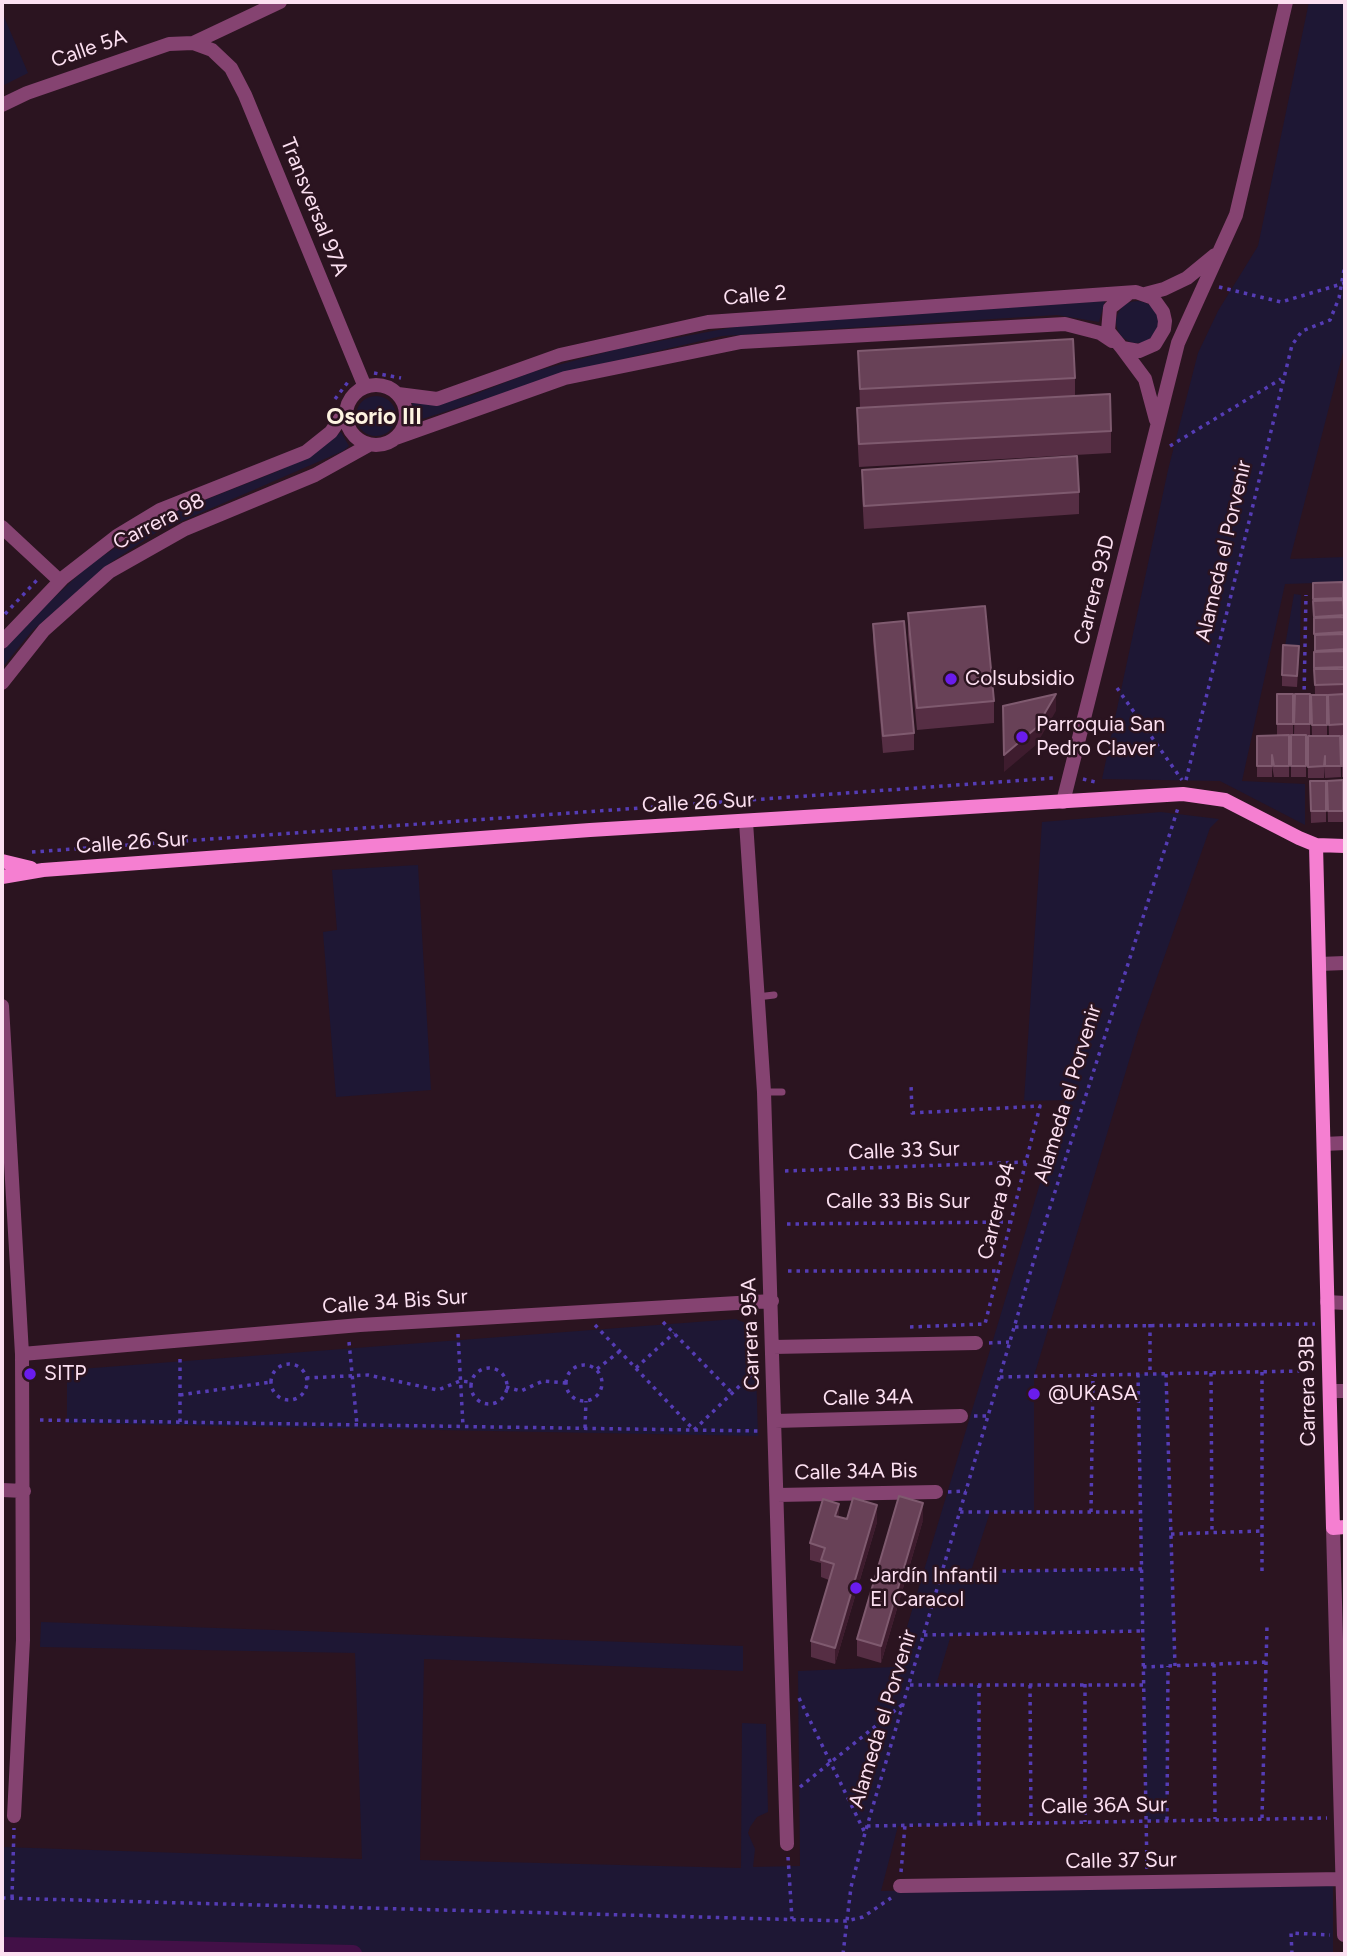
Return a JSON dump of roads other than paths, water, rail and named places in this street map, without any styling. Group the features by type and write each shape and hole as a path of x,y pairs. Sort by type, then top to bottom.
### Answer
{"street":[{"name":"Calle 5A","path":"2,105 27,93 169,44 193,43 281,2"},
{"name":"Carrera 93D","path":"1063,802 1174,358 1186,319 1236,215 1286,2"},
{"name":"Calle 5A","path":"193,43 212,50"},
{"name":"Transversal 97A","path":"212,50 231,68 245,94 365,387"},
{"name":"Carrera 93D","path":"1145,294 1187,278 1221,250"},
{"path":"396,438 406,421 404,402 398,394 382,386 365,387 353,396 346,410 349,428 354,436 369,445 388,443 565,378 741,342 1065,324 1100,333 1119,346 1139,351 1155,344 1164,330 1163,312 1153,298 1145,294 1128,293 1115,302 1107,315 1108,331 1119,346"},
{"name":"Calle 2","path":"398,394 437,399 559,355 709,322 1128,293"},
{"name":"Carrera 93D","path":"1163,312 1171,333 1174,358"},
{"name":"Carrera 93D","path":"1155,344 1186,319"},
{"name":"Carrera 93D","path":"1119,346 1145,379 1158,428"},
{"name":"Carrera 98","path":"2,642 60,581 117,536 160,510 306,452 331,432 346,410"},
{"name":"Carrera 98","path":"2,682 44,630 118,566 185,529 316,475 369,445"},
{"path":"2,527 60,581"},
{"name":"Calle 26 Sur","path":"2,877 43,870 590,830 1063,802 1184,790 1225,800 1316,845 1345,846"},
{"name":"Carrera 95A","path":"747,822 764,1092 787,1844"},
{"name":"Carrera 93B","path":"1316,845 1329,1391 1339,1527 1344,1935"},
{"name":"Calle 26 Sur","path":"2,861 43,870"},
{"path":"1319,964 1345,963"},
{"path":"2,1006 22,1354 23,1640 14,1816"},
{"path":"1324,1144 1345,1143"},
{"name":"Calle 34 Bis Sur","path":"22,1354 360,1325 772,1301"},
{"path":"1327,1302 1345,1303"},
{"path":"773,1347 976,1343"},
{"path":"1329,1391 1345,1391"},
{"name":"Calle 34A","path":"775,1421 961,1416"},
{"path":"2,1490 24,1491"},
{"name":"Calle 34A Bis","path":"777,1495 936,1492"},
{"name":"Calle 37 Sur","path":"900,1886 1147,1882 1343,1872"}],"lane":[{"path":"757,997 774,995"},
{"path":"764,1092 782,1092"}],"waterway":[{"path":"2,1946 353,1954"}],"place":[{"name":"Colsubsidio","path":"951,679"},
{"name":"Parroquia San Pedro Claver","path":"1022,737"},
{"name":"SITP","path":"30,1374"},
{"name":"@UKASA","path":"1034,1394"},
{"name":"Jardín Infantil El Caracol","path":"856,1588"}],"district":[{"name":"Osorio III","path":"374,417"}]}
